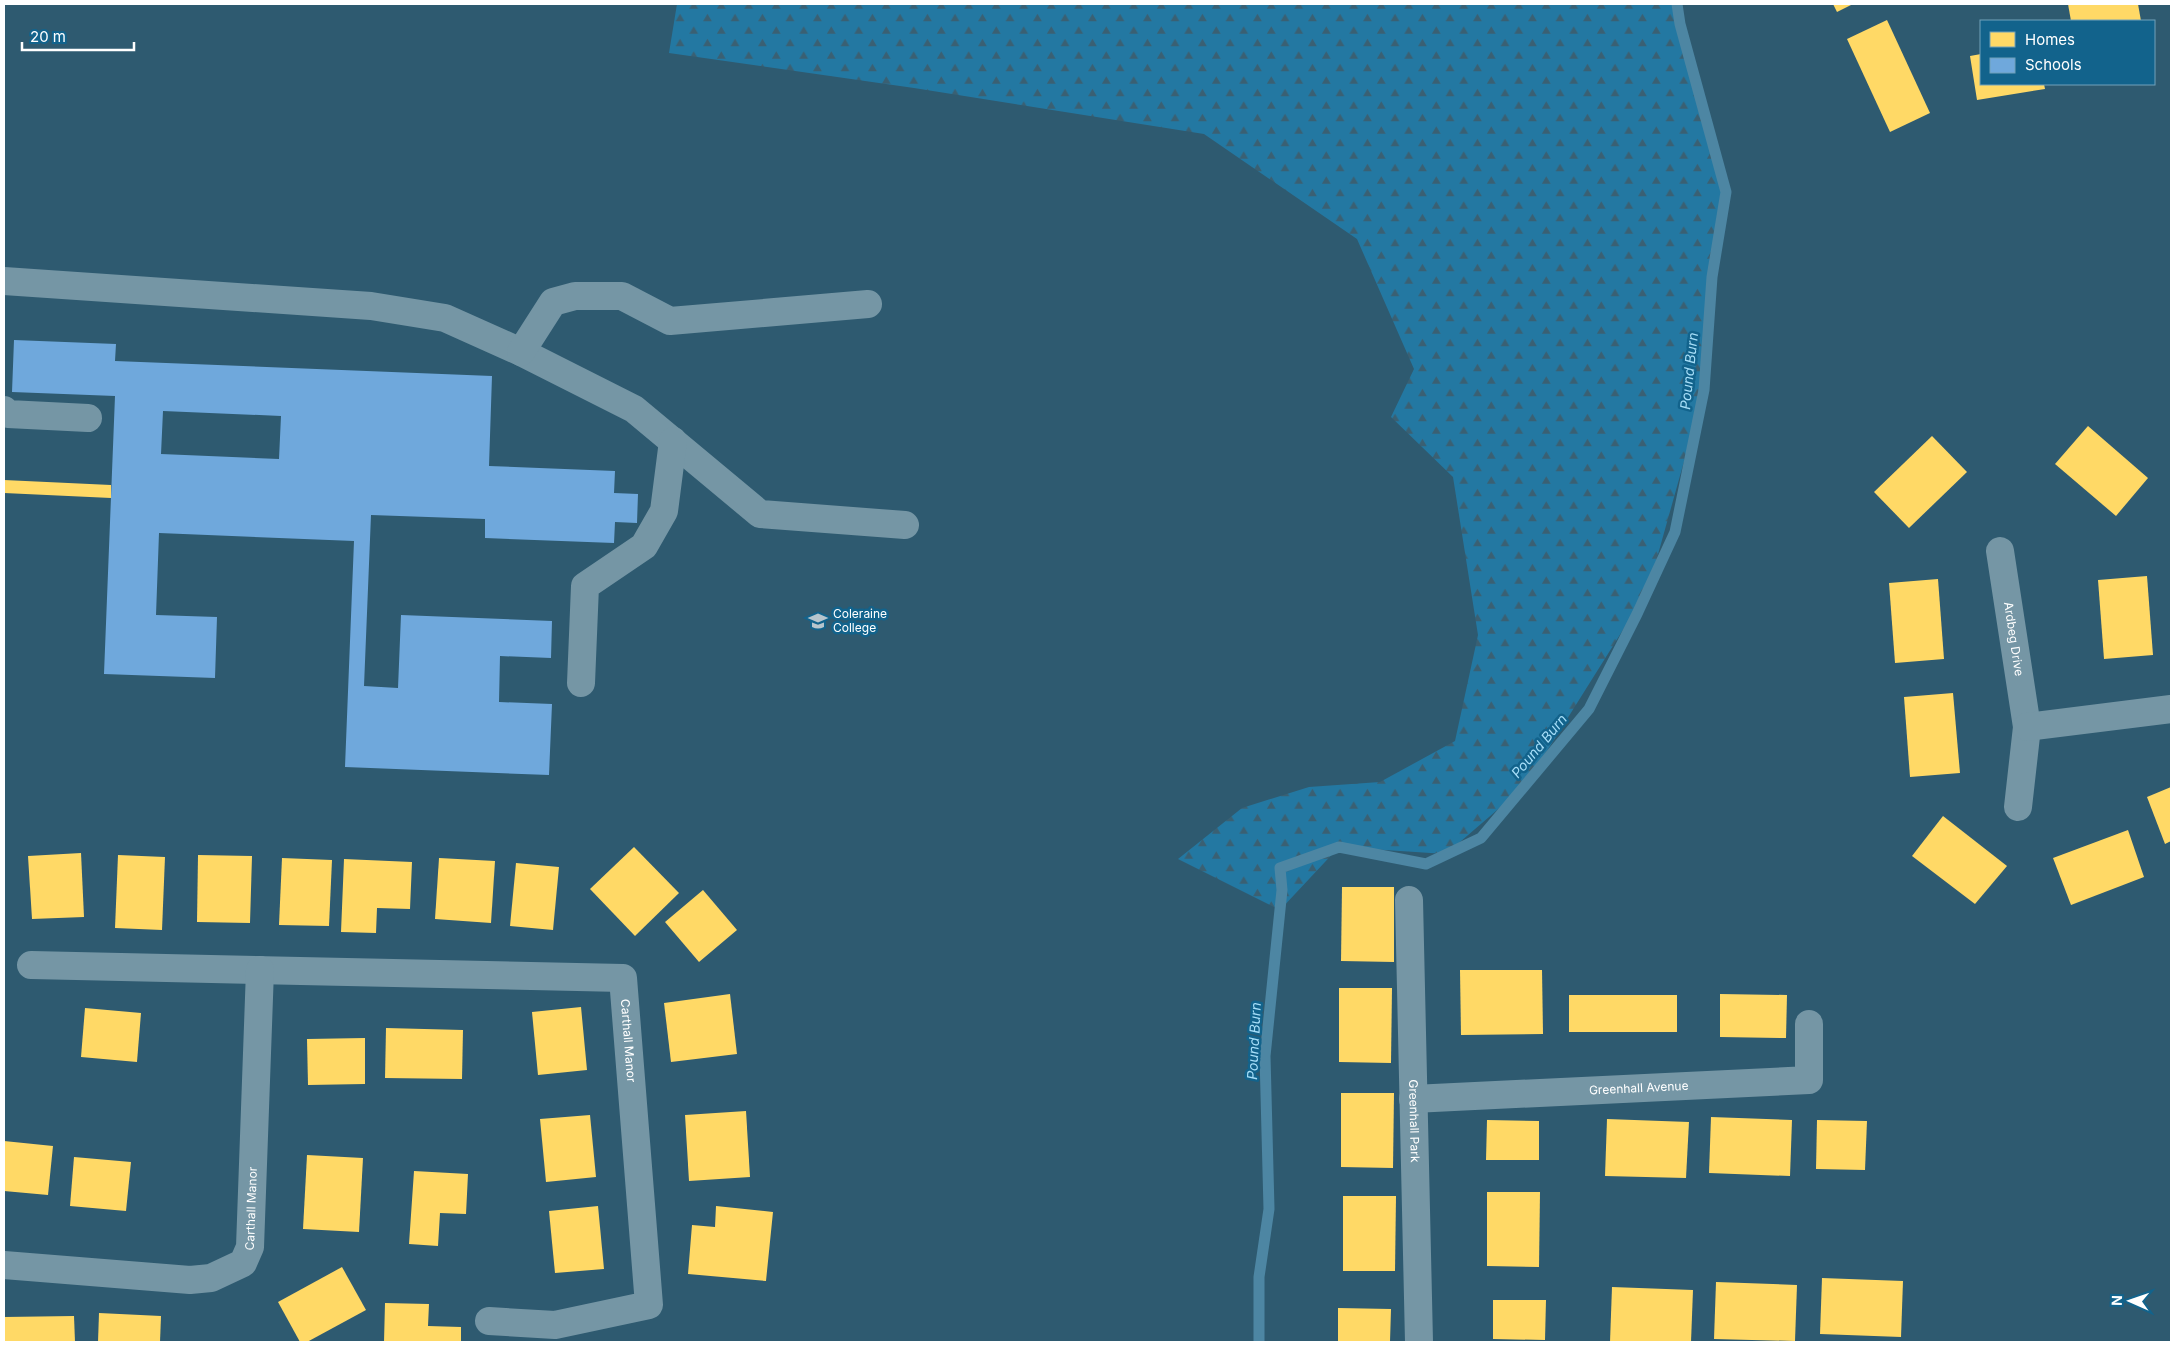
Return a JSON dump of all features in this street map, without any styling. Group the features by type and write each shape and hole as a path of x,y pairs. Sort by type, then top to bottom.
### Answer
{"street":[{"path":"4,281 371,306 446,318 521,352 634,409 760,514 905,525"},
{"path":"521,352 553,302 575,296 622,296 670,322 868,304"},
{"path":"4,410 8,414 88,418"},
{"path":"581,683 585,586 644,546 664,511 673,441"},
{"name":"Ardbeg Drive","path":"2000,550 2027,727 2018,808"},
{"path":"2027,727 2171,709"},
{"name":"Greenhall Park","path":"1409,900 1419,1342"},
{"name":"Carthall Manor","path":"31,965 623,978 649,1305 555,1325 489,1321"},
{"name":"Carthall Manor","path":"4,1265 190,1280 211,1278 243,1263 250,1247 260,970"},
{"name":"Greenhall Avenue","path":"1413,1099 1809,1080 1809,1024"}],"green space":[{"path":"677,4 1677,4 1680,24 1726,192 1704,390 1648,590 1525,786 1446,854 1339,847 1280,910 1178,859 1242,808 1309,787 1380,782 1455,741 1478,635 1453,477 1391,417 1414,369 1357,239 1204,134 914,88 669,53"}],"building: Homes":[{"path":"1833,4 1853,4 1837,12"},
{"path":"2068,4 2138,4 2141,20 2071,20"},
{"path":"1887,20 1930,113 1890,132 1847,39"},
{"path":"1980,54 1980,85 2044,85 2045,89 1977,100 1970,56"},
{"path":"2088,426 2148,478 2116,516 2055,464"},
{"path":"1932,436 1967,472 1909,528 1874,492"},
{"path":"4,480 111,485 111,498 4,493"},
{"path":"2147,576 2153,655 2104,659 2098,580"},
{"path":"1938,579 1944,659 1895,663 1889,583"},
{"path":"1953,693 1960,773 1910,777 1904,697"},
{"path":"2171,787 2171,841 2165,844 2147,797"},
{"path":"1943,816 2007,866 1975,904 1912,856"},
{"path":"2128,830 2144,877 2071,905 2053,858"},
{"path":"634,847 679,893 635,936 590,889"},
{"path":"81,853 84,917 32,919 28,856"},
{"path":"118,855 165,857 162,930 115,928"},
{"path":"198,855 252,856 250,923 197,922"},
{"path":"282,858 332,860 329,926 279,925"},
{"path":"439,858 495,861 491,923 435,919"},
{"path":"344,859 412,862 410,909 377,908 376,933 341,932"},
{"path":"516,863 559,867 553,930 510,926"},
{"path":"1342,887 1394,887 1394,962 1341,961"},
{"path":"703,890 737,930 699,962 665,922"},
{"path":"1460,970 1542,970 1543,1034 1461,1035"},
{"path":"1339,988 1392,988 1391,1063 1339,1062"},
{"path":"730,994 737,1054 671,1062 664,1003"},
{"path":"1720,994 1787,995 1786,1038 1720,1037"},
{"path":"1569,995 1677,995 1677,1032 1569,1032"},
{"path":"581,1007 587,1070 538,1075 532,1012"},
{"path":"85,1008 141,1013 137,1062 81,1057"},
{"path":"386,1028 463,1030 462,1079 385,1078"},
{"path":"365,1038 365,1084 308,1085 307,1039"},
{"path":"1341,1093 1394,1093 1393,1168 1341,1167"},
{"path":"746,1111 750,1177 689,1181 685,1115"},
{"path":"590,1115 596,1177 546,1182 540,1119"},
{"path":"1711,1117 1792,1120 1790,1176 1709,1173"},
{"path":"1607,1119 1689,1122 1686,1178 1605,1176"},
{"path":"1487,1120 1539,1121 1539,1160 1486,1160"},
{"path":"1817,1120 1867,1121 1865,1170 1816,1169"},
{"path":"4,1141 53,1146 48,1195 4,1191"},
{"path":"307,1155 363,1158 359,1232 303,1229"},
{"path":"74,1157 131,1162 126,1211 70,1206"},
{"path":"414,1171 468,1174 466,1214 440,1213 438,1246 409,1244"},
{"path":"1487,1192 1540,1192 1539,1267 1487,1266"},
{"path":"1343,1196 1396,1196 1395,1271 1343,1271"},
{"path":"598,1206 604,1269 555,1273 549,1211"},
{"path":"716,1206 773,1212 766,1281 688,1274 692,1225 715,1227"},
{"path":"342,1267 366,1310 307,1342 300,1342 278,1302"},
{"path":"1822,1278 1903,1281 1901,1337 1820,1334"},
{"path":"1716,1282 1797,1285 1795,1341 1714,1339"},
{"path":"1612,1287 1693,1290 1691,1342 1610,1342"},
{"path":"1493,1300 1546,1300 1545,1340 1493,1339"},
{"path":"385,1303 429,1304 428,1326 461,1327 461,1342 384,1342"},
{"path":"1338,1308 1391,1309 1390,1342 1338,1342"},
{"path":"99,1313 161,1316 160,1342 98,1342"},
{"path":"74,1316 75,1342 4,1342 4,1317"}],"building: Schools":[{"path":"14,340 116,344 115,361 492,376 489,466 615,471 614,493 638,494 637,523 615,522 614,543 485,538 485,519 371,515 364,686 398,688 401,615 552,621 551,658 500,656 499,702 552,704 549,775 345,767 354,541 159,533 156,615 217,617 215,678 104,674 115,396 12,392","holes":["163,411 281,416 279,459 161,454"]}],"waterway":[{"name":"Pound Burn","path":"1259,1342 1259,1277 1269,1209 1265,1056 1282,890 1280,868 1339,847 1426,864 1481,838 1589,709 1637,614 1675,532 1704,390 1712,277 1726,192 1680,24 1677,4"}],"place":[{"name":"Coleraine College","path":"818,621"}]}
